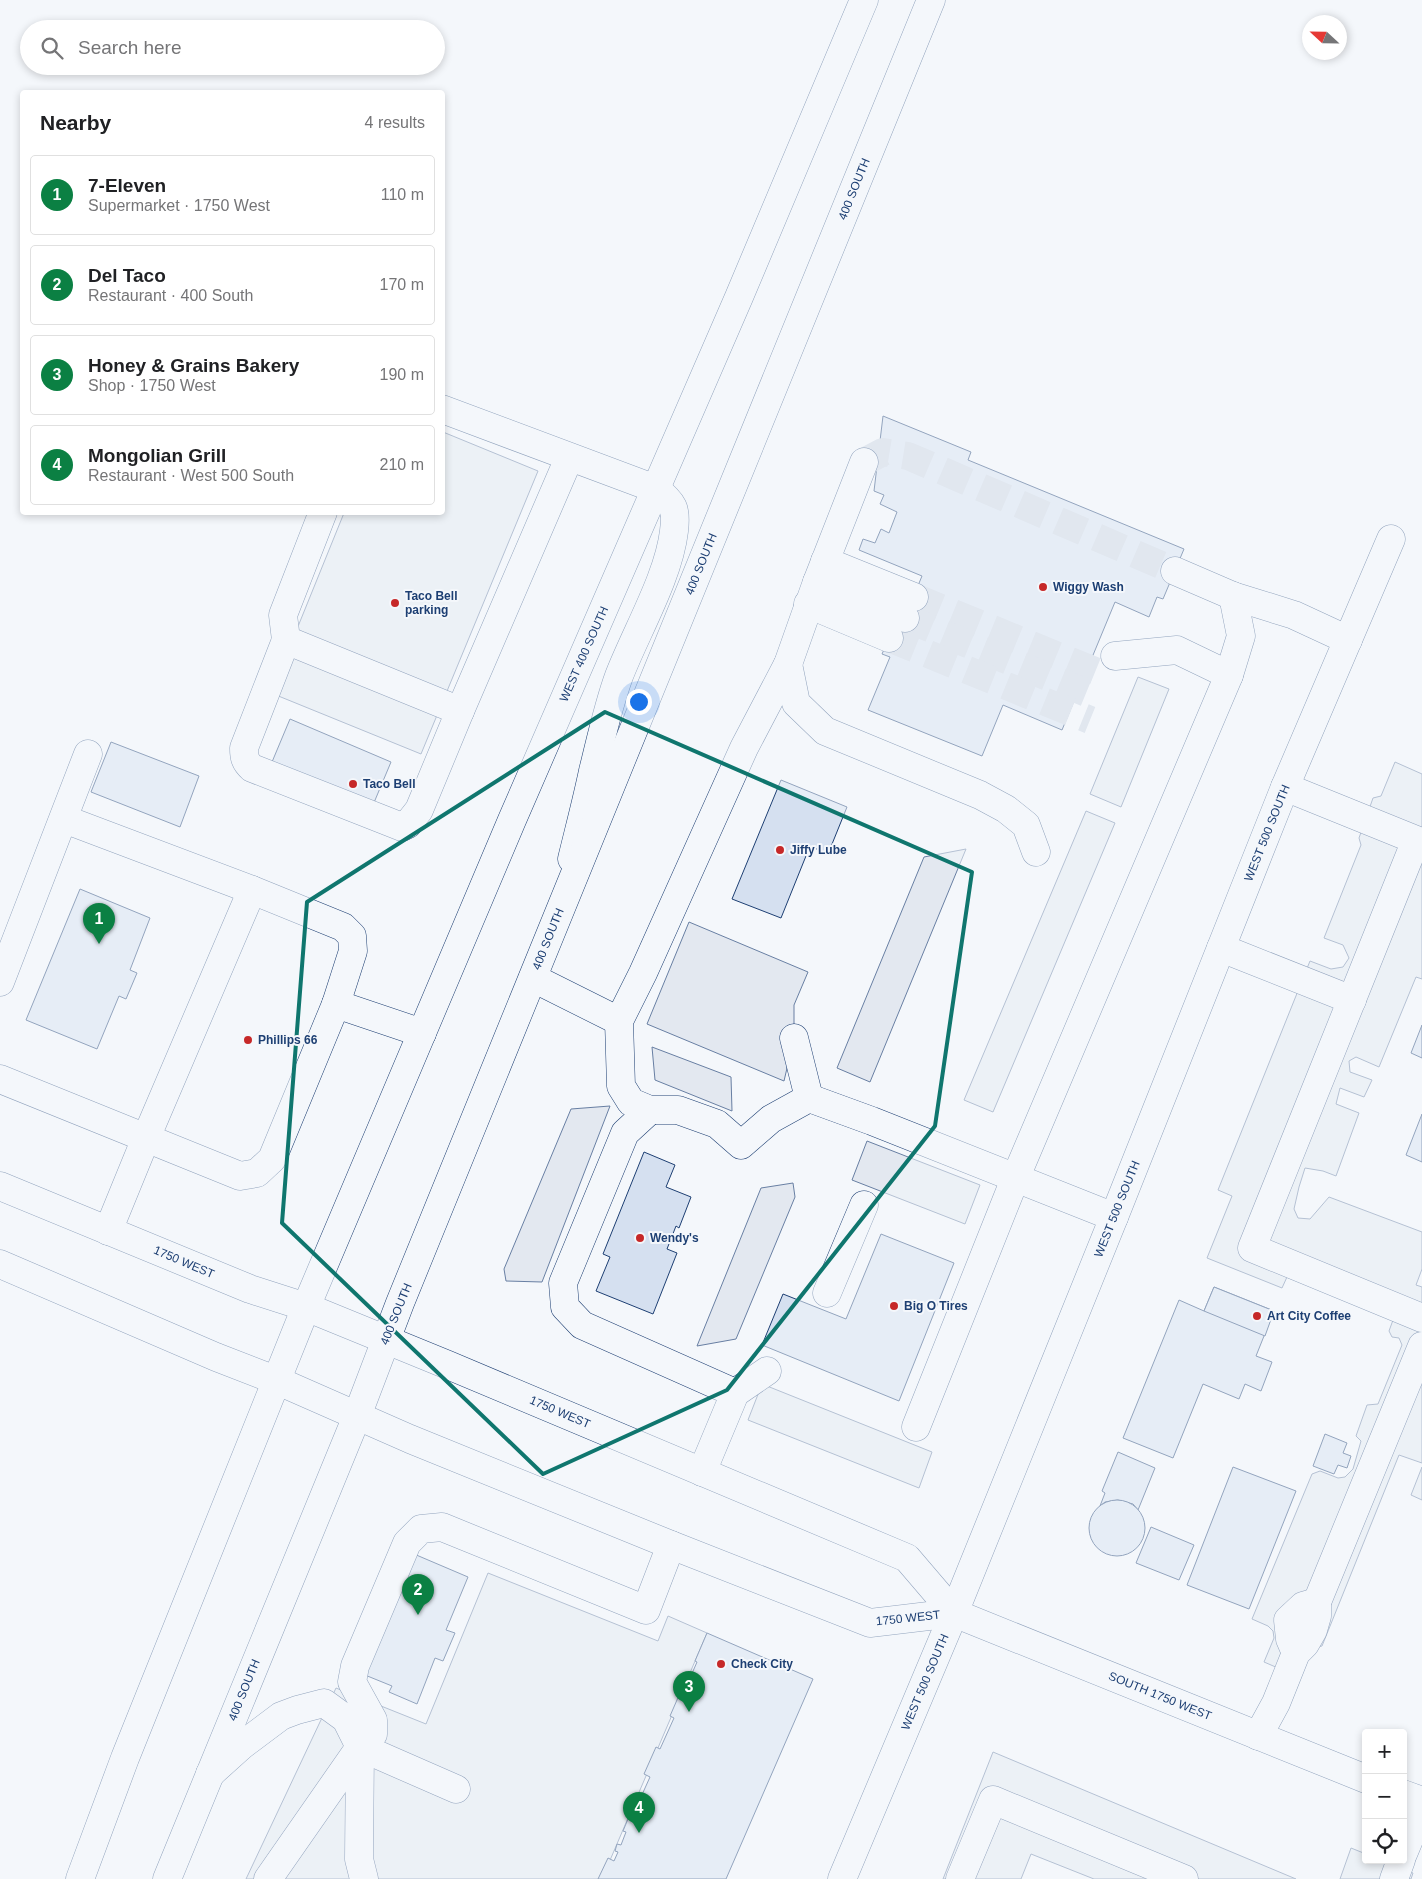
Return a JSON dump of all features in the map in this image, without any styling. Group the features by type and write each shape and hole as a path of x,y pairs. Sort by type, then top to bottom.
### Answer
{"main road":[{"path":"656,489 864,0"},
{"name":"400 SOUTH","path":"167,1879 357,1416 559,912 931,0"},
{"path":"445,410 656,489 672,504 675,516 674,532 660,578 619,677 602,732 559,912"},
{"path":"323,515 283,615 286,640 244,748 244,756 247,764 252,768 402,827 408,824 419,810 569,458"},
{"path":"864,462 817,582 788,664 744,748 643,973 619,1021 621,1086 631,1102 650,1110 678,1110 717,1124 741,1145 771,1119 809,1098 1114,1217"},
{"name":"WEST 400 SOUTH","path":"422,1033 656,489"},
{"name":"WEST 500 SOUTH","path":"842,1879 954,1613 1285,787 1391,539"},
{"path":"1175,571 1233,596 1294,615 1348,640"},
{"path":"817,582 902,618 817,582"},
{"path":"916,1427 1015,1179 1229,675 1241,636 1233,596"},
{"path":"286,640 460,711"},
{"path":"1115,656 1176,650 1229,675"},
{"path":"788,664 796,703 825,731 980,795 1006,809 1026,825 1036,852"},
{"path":"0,982 88,754"},
{"path":"1285,787 1416,840 1414,869 1352,1000 1252,1248 1422,1318"},
{"path":"0,1079 240,1176 257,1173 272,1159 336,1004 353,951 352,936 344,927 64,819"},
{"path":"108,1231 252,890"},
{"path":"1221,948 1352,1000"},
{"path":"533,978 619,1021"},
{"path":"80,1879 125,1758 278,1381 306,1307 422,1033 336,1004"},
{"path":"794,1038 809,1098"},
{"path":"650,1110 625,1133 563,1283 565,1308 582,1325 735,1393"},
{"name":"1750 WEST","path":"0,1186 250,1289 306,1307 907,1558 954,1613"},
{"path":"827,1293 864,1205"},
{"name":"1750 WEST","path":"0,1264 357,1416 671,1545 870,1623 954,1613"},
{"path":"1258,1736 1276,1703 1296,1653 1305,1644 1313,1630 1317,1616 1317,1602 1422,1346"},
{"path":"702,1472 735,1393 767,1371"},
{"path":"268,1879 360,1747 373,1734 372,1720 352,1682 355,1666 407,1543 421,1529 442,1527 646,1610 671,1545"},
{"name":"SOUTH 1750 WEST","path":"954,1613 1362,1777"},
{"path":"210,1774 241,1746 281,1716 324,1703 346,1719 360,1747 359,1859 364,1879"},
{"path":"360,1747 456,1789"},
{"path":"1407,1795 1422,1801"},
{"path":"960,1879 993,1800 1184,1879"},
{"path":"1407,1844 1422,1808"},
{"path":"1394,1879 1400,1864"}],"highlighted area":[{"path":"605,712 972,872 935,1126 727,1390 543,1474 282,1223 307,902"}],"shaded area":[{"name":"Taco Bell parking","path":"445,433 538,471 421,754 271,693 343,515 445,515"},
{"path":"1138,677 1169,689 1121,807 1090,794"},
{"path":"1395,762 1422,774 1422,979 1416,977 1379,1067 1356,1057 1349,1061 1350,1072 1372,1080 1364,1097 1340,1088 1336,1104 1359,1113 1336,1176 1323,1171 1305,1168 1294,1209 1298,1218 1310,1219 1329,1197 1422,1232 1422,1269 1416,1285 1422,1287 1422,1463 1399,1455 1322,1646 1312,1648 1299,1677 1264,1662 1274,1638 1273,1631 1268,1626 1252,1619 1312,1474 1320,1471 1338,1478 1345,1477 1353,1469 1361,1441 1356,1436 1367,1405 1378,1404 1402,1345 1399,1338 1392,1337 1389,1331 1393,1320 1287,1277 1282,1288 1207,1258 1232,1196 1218,1190 1310,961 1331,969 1343,967 1349,958 1343,945 1324,938 1361,845 1359,838 1373,798 1381,796"},
{"path":"1086,811 1115,823 993,1112 964,1100"},
{"path":"966,849 870,1082 837,1068 924,857"},
{"path":"689,922 808,972 794,1005 794,1038 784,1081 647,1024"},
{"path":"652,1047 731,1077 732,1111 655,1080"},
{"path":"610,1106 542,1282 506,1281 504,1269 571,1109"},
{"path":"867,1141 980,1185 965,1224 852,1180"},
{"path":"793,1183 795,1197 736,1339 697,1346 761,1188"},
{"path":"762,1384 932,1452 919,1488 748,1420"},
{"path":"1422,1467 1422,1500 1411,1495"},
{"path":"488,1573 658,1641 668,1616 707,1633 602,1879 246,1879 336,1688 426,1724"},
{"path":"993,1752 1296,1879 1094,1879 1031,1854 1021,1879 943,1879"},
{"path":"1351,1848 1362,1852 1362,1864 1392,1864 1413,1873 1411,1879 1340,1879"}],"building":[{"name":"Wiggy Wash","path":"883,416 971,452 968,460 1184,549 1163,599 1157,597 1149,617 1115,602 1062,730 1003,705 982,756 868,710 890,657 882,654 889,638 899,631 922,576 859,550 863,539 875,543 881,529 889,533 897,512 880,504 884,495 874,491"},
{"name":"Taco Bell","path":"290,719 391,762 373,805 272,762"},
{"path":"111,742 199,776 180,827 91,792"},
{"name":"Jiffy Lube","path":"781,780 847,807 828,854 810,846 781,918 732,899"},
{"path":"80,889 150,918 130,970 137,973 126,999 119,996 97,1049 26,1020"},
{"path":"1422,1025 1422,1058 1411,1053"},
{"path":"1422,1114 1422,1162 1406,1155"},
{"name":"Wendy's","path":"644,1152 675,1165 666,1187 691,1197 679,1228 676,1226 667,1249 677,1253 653,1314 596,1291 610,1257 603,1254"},
{"name":"Big O Tires","path":"881,1234 954,1263 899,1401 762,1345 783,1294 846,1319"},
{"path":"1214,1287 1274,1311 1256,1356 1272,1362 1261,1391 1245,1384 1239,1399 1203,1384 1173,1458 1123,1438 1179,1300 1204,1311"},
{"path":"1214,1287 1274,1311 1265,1336 1204,1311"},
{"path":"1325,1434 1347,1443 1343,1453 1351,1456 1347,1468 1338,1465 1334,1474 1313,1466"},
{"path":"1118,1452 1155,1468 1138,1510 1133,1504 1118,1500 1105,1502 1100,1506 1105,1493 1102,1491"},
{"path":"1233,1467 1296,1491 1249,1609 1187,1585"},
{"path":"1117,1500 1132,1505 1140,1513 1145,1528 1140,1543 1132,1551 1117,1556 1102,1551 1094,1543 1089,1528 1094,1513 1102,1505"},
{"path":"1151,1527 1194,1545 1179,1580 1136,1563"},
{"path":"414,1554 468,1577 446,1630 455,1633 443,1661 435,1658 417,1704 389,1692 392,1686 360,1673"},
{"path":"707,1633 813,1679 726,1879 598,1879 608,1858 614,1861 618,1852 615,1851 617,1844 621,1845 626,1832 623,1831 633,1807 636,1808 650,1777 644,1774 656,1747 660,1749 674,1718 670,1716 680,1693 683,1694"}],"tunnel":[{"path":"864,462 883,452 908,456 1175,571"},
{"path":"914,597 1107,676"},
{"path":"905,618 1099,698"},
{"path":"889,638 1090,720"}],"place":[{"name":"Wiggy Wash","path":"1043,587"},
{"name":"Taco Bell parking","path":"395,603"},
{"name":"Taco Bell","path":"353,784"},
{"name":"Jiffy Lube","path":"780,850"},
{"name":"7-Eleven","path":"99,944"},
{"name":"Phillips 66","path":"248,1040"},
{"name":"Wendy's","path":"640,1238"},
{"name":"Big O Tires","path":"894,1306"},
{"name":"Art City Coffee","path":"1257,1316"},
{"name":"Del Taco","path":"418,1615"},
{"name":"Check City","path":"721,1664"},
{"name":"Honey & Grains Bakery","path":"689,1712"},
{"name":"Mongolian Grill","path":"639,1833"}]}
